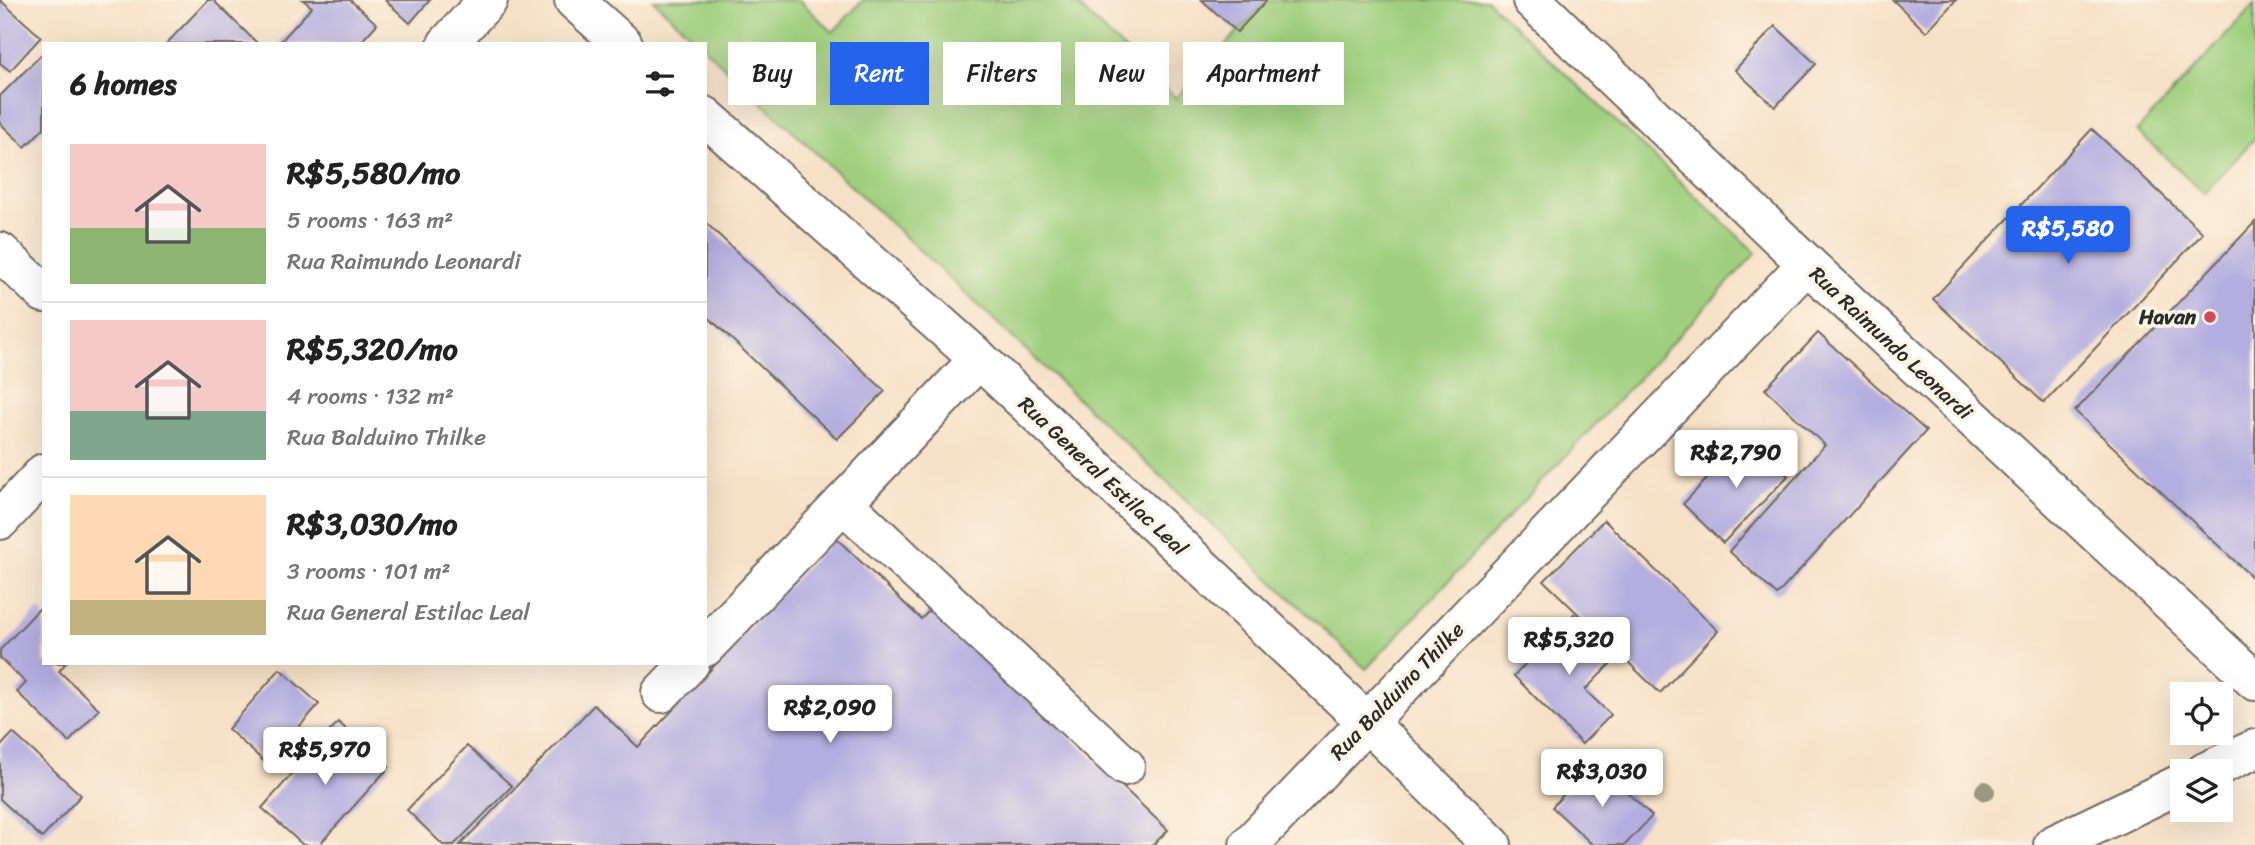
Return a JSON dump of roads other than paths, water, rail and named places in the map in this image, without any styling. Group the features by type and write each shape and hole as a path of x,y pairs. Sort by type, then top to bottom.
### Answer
{"street":[{"path":"449,42 488,0"},
{"path":"574,0 621,42"},
{"name":"Rua Raimundo Leonardi","path":"1532,0 1807,264 2255,681"},
{"name":"Rua General Estilac Leal","path":"707,118 979,359 1367,722 1492,845"},
{"path":"0,252 42,291"},
{"name":"Rua Balduino Thilke","path":"1249,845 1807,264"},
{"path":"707,645 979,359"},
{"path":"0,520 42,475"},
{"path":"843,503 1125,766"},
{"path":"661,694 688,665"},
{"path":"2232,759 2255,748"},
{"path":"2053,845 2170,789"}],"place":[{"name":"Havan","path":"2210,317"}]}
